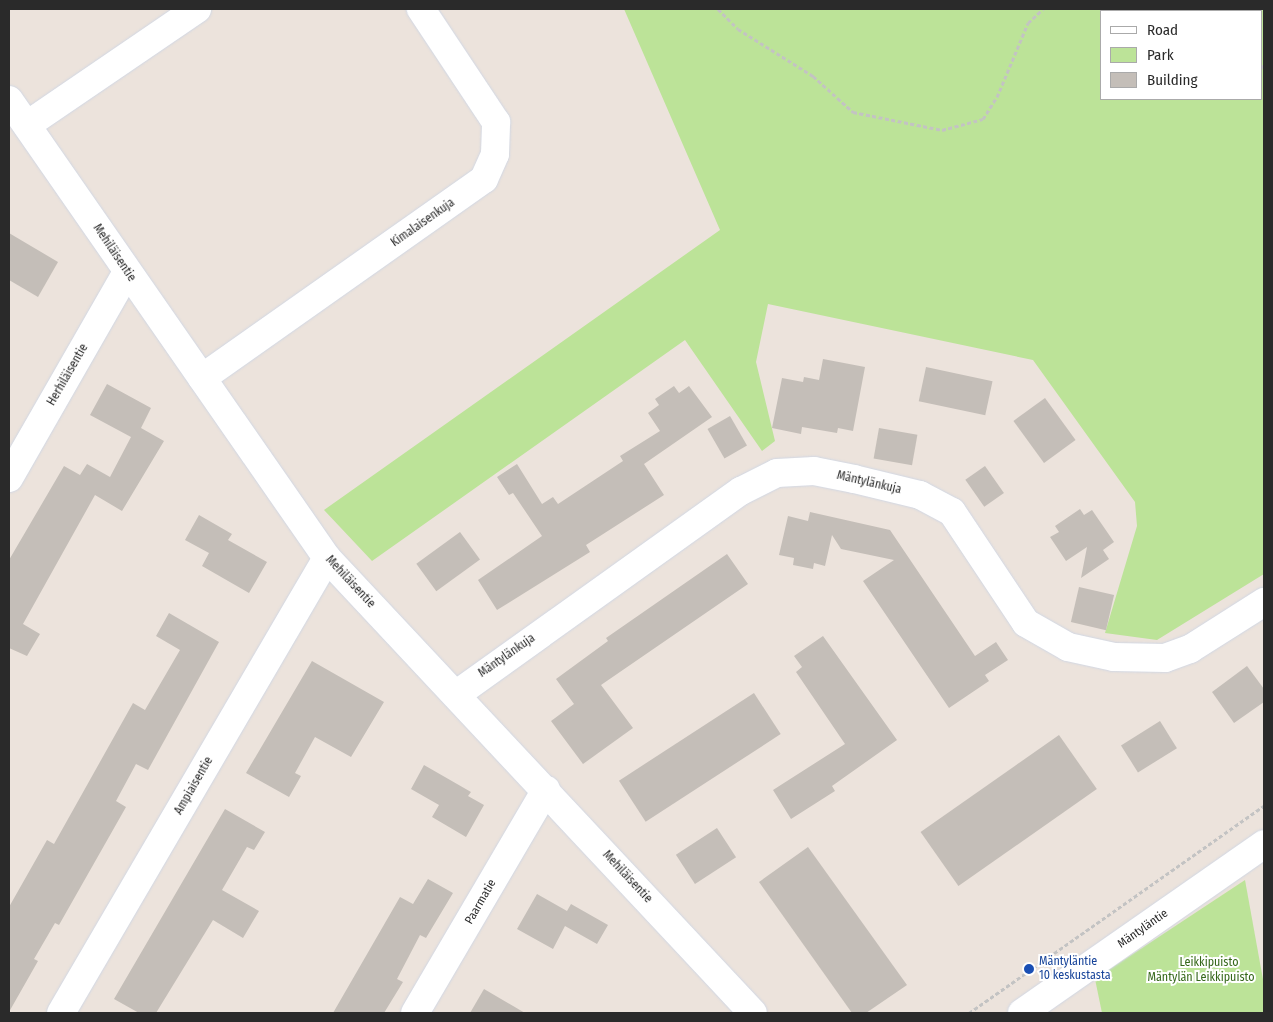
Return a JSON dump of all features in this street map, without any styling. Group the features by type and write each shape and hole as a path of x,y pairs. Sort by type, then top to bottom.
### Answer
{"street":[{"path":"27,125 197,9"},
{"name":"Kimalaisenkuja","path":"202,378 484,179 495,154 496,122 422,9"},
{"name":"Mehiläisentie","path":"9,100 327,558 457,694 753,1013"},
{"name":"Herhiläisentie","path":"9,478 127,272"},
{"name":"Mäntylänkuja","path":"457,694 741,491 776,473 814,471 854,479 920,495 952,512 1026,622 1068,647 1114,657 1165,658 1190,649 1264,602"},
{"name":"Ampiaisentie","path":"61,1013 327,558"},
{"name":"Paarmatie","path":"415,1013 546,790"},
{"name":"Mäntyläntie","path":"1022,1013 1264,844"}],"path":[{"path":"718,9 738,29 813,76 853,112 942,130 983,119 998,97 1028,23 1043,9"},
{"path":"969,1013 1264,806"}],"green space":[{"path":"624,9 1264,9 1264,574 1157,640 1105,633 1137,526 1135,502 1033,360 768,304 756,362 775,441 762,451 685,340 372,561 324,510 720,230"},
{"name":"Leikkipuisto","path":"1245,880 1264,985 1264,1013 1102,1013 1095,979"}],"building":[{"path":"9,233 58,262 38,297 9,280"},
{"path":"823,359 865,367 853,431 838,428 837,433 802,427 801,434 772,428 782,378 803,382 804,377 819,380"},
{"path":"926,367 993,381 985,415 919,401"},
{"path":"107,384 151,408 141,428 164,441 122,511 95,495 23,624 40,634 27,656 9,648 9,560 64,466 80,475 87,464 110,477 131,437 90,415"},
{"path":"674,386 679,393 689,386 712,417 644,464 664,495 586,545 590,552 497,610 478,580 542,536 513,493 509,495 497,477 517,464 542,504 553,497 558,504 623,461 620,456 660,431 648,413 659,405 655,399"},
{"path":"1045,398 1076,440 1044,463 1013,421"},
{"path":"730,416 747,445 724,458 707,429"},
{"path":"879,428 917,435 912,465 874,459"},
{"path":"985,466 1004,493 984,507 965,480"},
{"path":"1080,509 1084,515 1092,510 1114,542 1103,550 1109,559 1081,578 1087,547 1066,561 1050,537 1059,532 1055,526"},
{"path":"810,512 890,530 975,656 996,642 1008,660 985,675 989,681 949,708 863,581 894,560 841,549 832,535 825,566 814,563 813,569 793,565 794,558 779,555 788,516 808,521"},
{"path":"199,515 232,534 228,540 267,562 249,593 202,566 209,553 185,540"},
{"path":"460,532 480,560 436,591 416,564"},
{"path":"727,554 748,584 601,685 633,728 583,764 551,721 574,704 556,679 608,641 606,638"},
{"path":"1079,587 1114,595 1106,630 1071,622"},
{"path":"169,613 219,642 148,770 136,764 116,801 126,807 59,925 55,923 34,959 38,961 9,1012 9,907 47,840 54,844 133,703 145,710 180,650 156,636"},
{"path":"823,636 897,740 832,786 835,791 791,819 773,790 845,744 796,672 802,667 794,656"},
{"path":"312,661 384,702 351,757 315,737 295,773 301,776 289,797 246,773"},
{"path":"1247,666 1264,689 1264,702 1234,723 1212,692"},
{"path":"754,693 781,734 646,822 619,781"},
{"path":"1160,721 1177,748 1138,773 1121,745"},
{"path":"1059,735 1097,789 958,886 921,832"},
{"path":"424,765 471,792 468,796 484,805 466,837 432,817 439,805 411,789"},
{"path":"225,809 265,832 254,850 247,847 222,890 259,911 243,938 213,920 156,1013 139,1013 114,999"},
{"path":"717,828 736,857 695,884 676,855"},
{"path":"808,847 907,985 866,1013 852,1013 759,882"},
{"path":"428,879 453,893 426,938 420,935 397,979 403,982 384,1013 333,1013 400,897 413,904"},
{"path":"537,894 567,911 571,904 608,925 597,944 565,926 553,949 517,929"},
{"path":"484,989 525,1013 470,1013"}],"place":[{"name":"Mäntyläntie 10 keskustasta","path":"1029,969"}],"park label":[{"name":"Mäntylän Leikkipuisto","path":"1201,978"}]}
